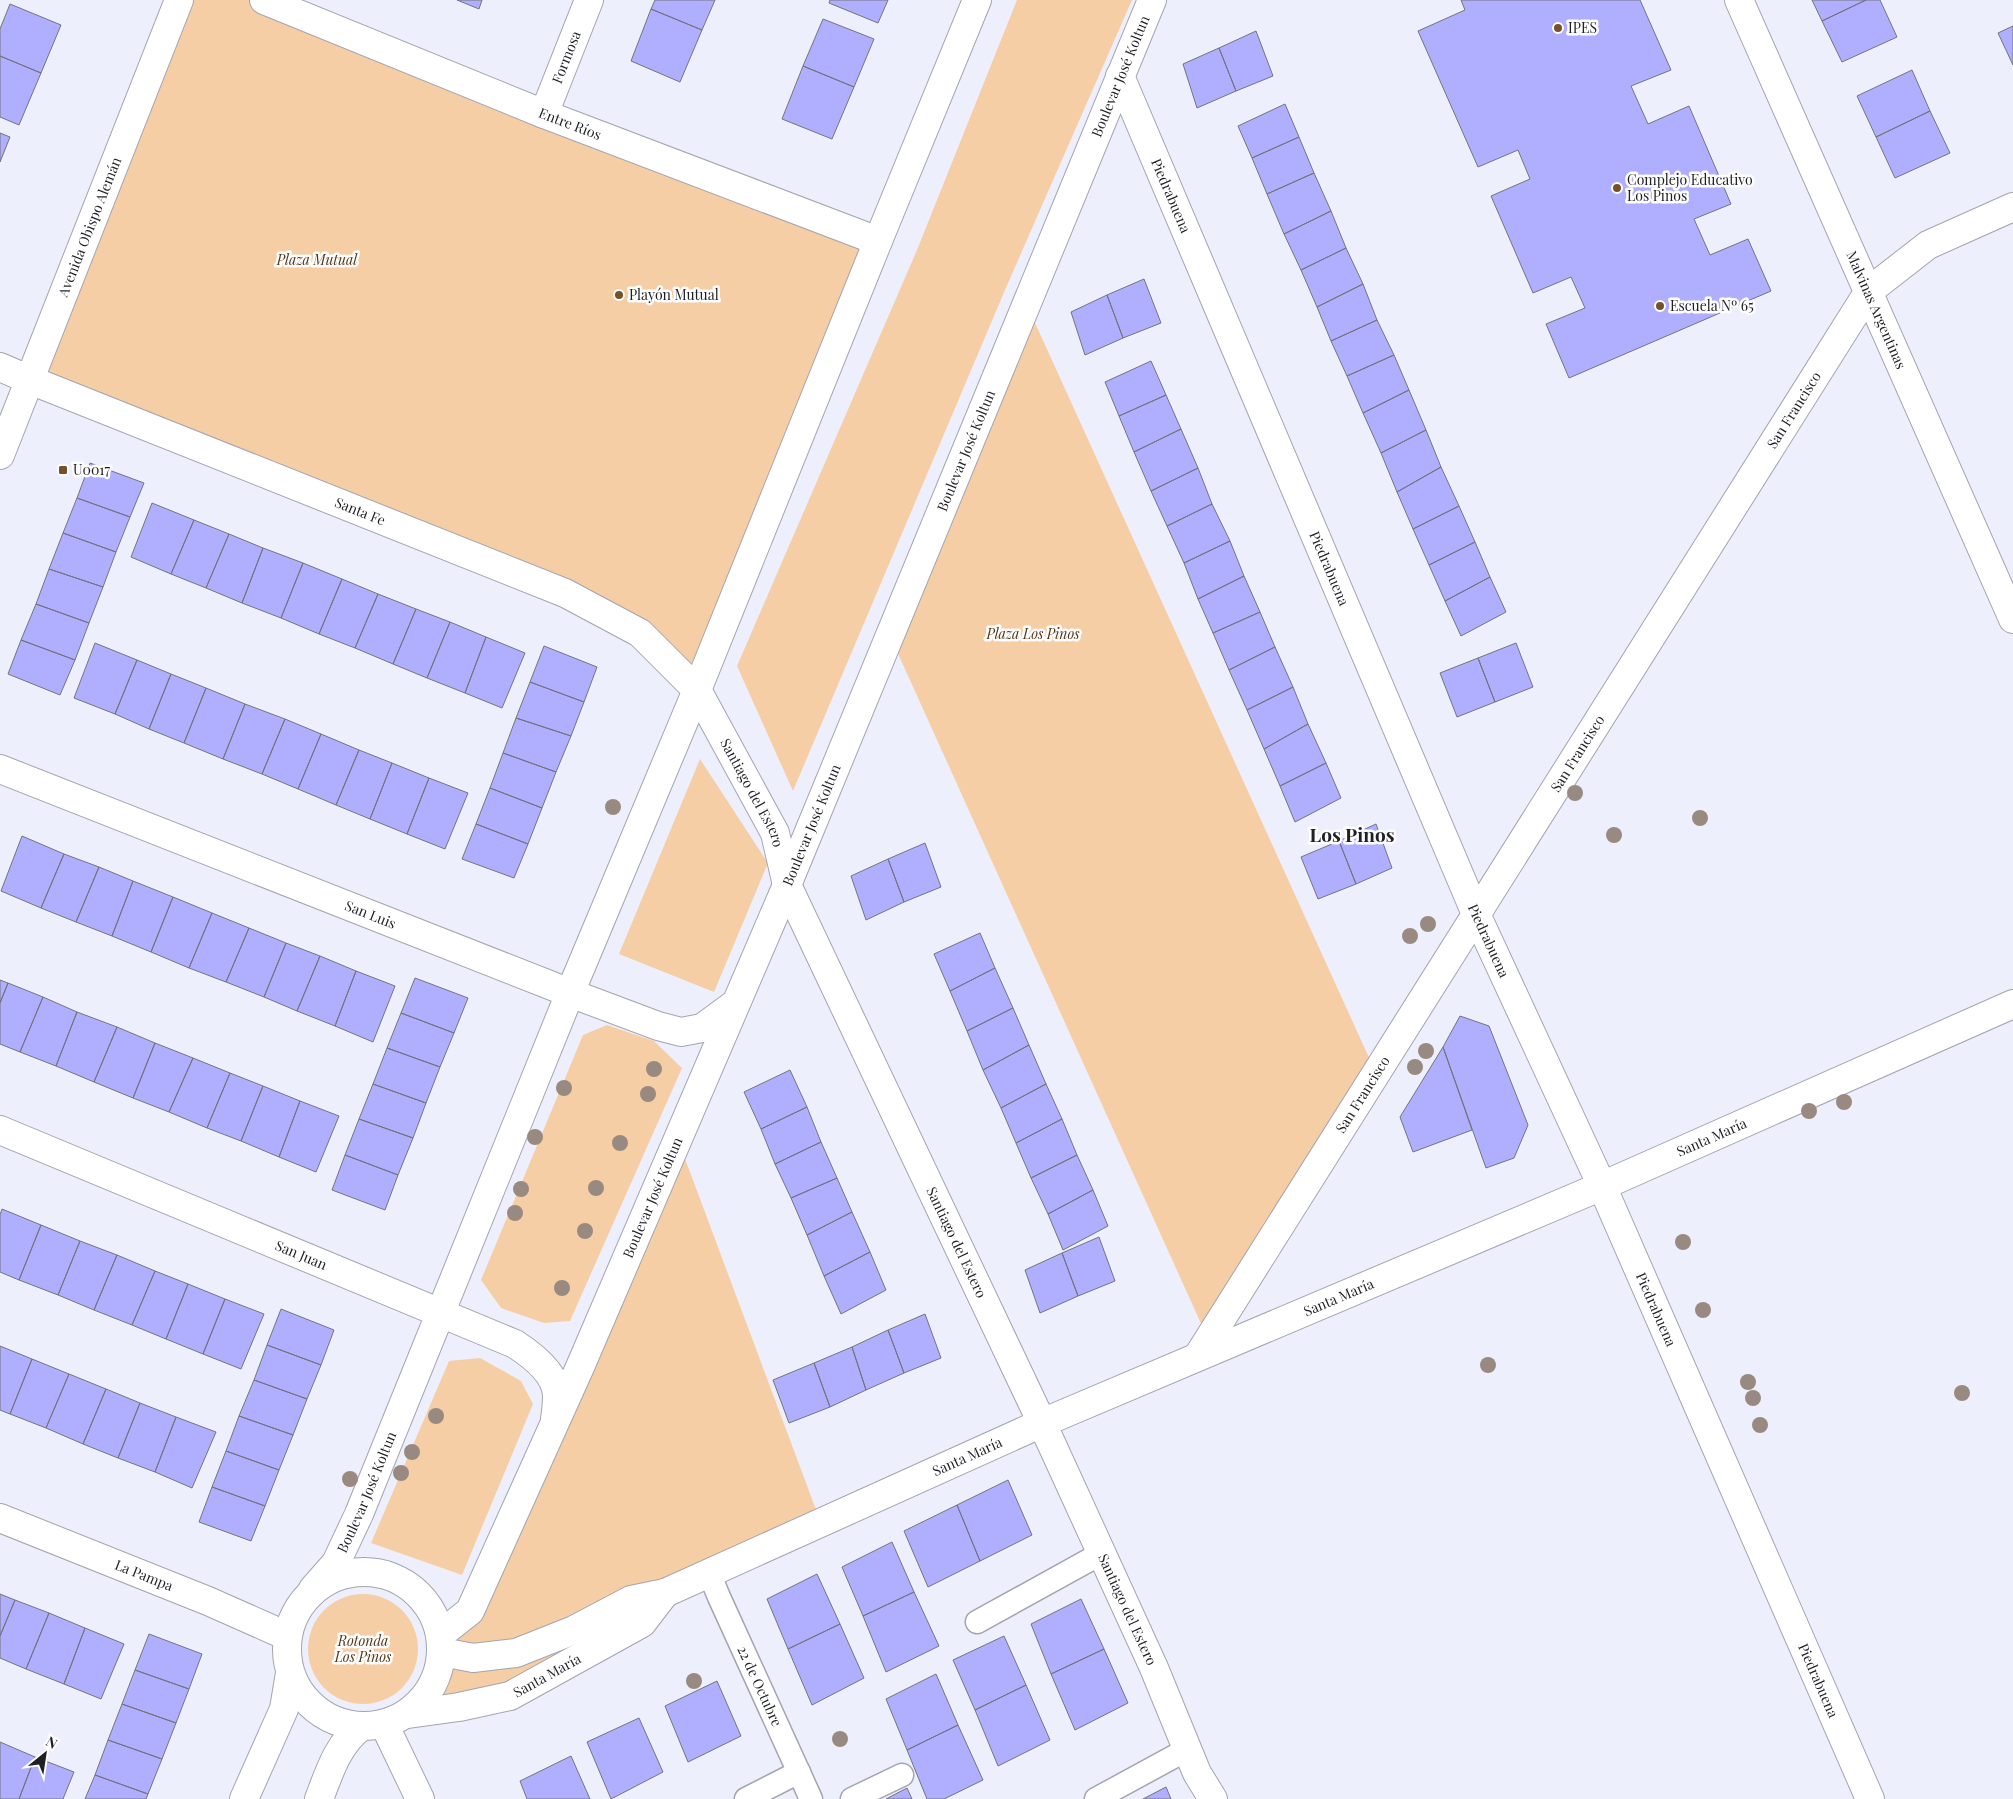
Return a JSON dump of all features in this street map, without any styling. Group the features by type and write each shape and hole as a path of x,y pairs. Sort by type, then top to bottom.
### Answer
{"street":[{"name":"Avenida Obispo Alemán","path":"0,454 180,0"},
{"name":"Entre Ríos","path":"264,0 544,114 878,241"},
{"name":"Formosa","path":"544,114 589,0"},
{"name":"Boulevar José Koltun","path":"313,1589 336,1563 348,1538 570,993 697,690 977,0"},
{"name":"Boulevar José Koltun","path":"442,1643 470,1611 584,1358 787,885 1152,0"},
{"name":"Malvinas Argentinas","path":"1739,0 2013,619"},
{"name":"Piedrabuena","path":"1120,76 1476,914 1602,1186 1870,1799"},
{"name":"San Francisco","path":"1198,1356 1869,292 1928,245 2013,207"},
{"name":"Santa Fe","path":"0,367 565,593 640,633 697,690"},
{"name":"Santiago del Estero","path":"697,690 775,833 787,885 1102,1553 1154,1668 1197,1773 1212,1799"},
{"name":"San Luis","path":"0,769 641,1020 682,1032 702,1028 736,1003"},
{"name":"Santa María","path":"442,1643 473,1658 516,1654 574,1630 631,1600 665,1593 1042,1424 1198,1356 1602,1186 2013,1004"},
{"name":"San Juan","path":"0,1130 516,1344 538,1359 550,1378 557,1393 555,1421"},
{"name":"La Pampa","path":"0,1518 208,1601 287,1636"},
{"path":"244,1799 284,1709 290,1673 287,1636 292,1618 300,1604 313,1589 331,1578 358,1571 383,1573 408,1584 423,1598 435,1615 442,1643 438,1674 425,1698 408,1714 353,1732 331,1766 319,1799"},
{"name":"Santa María","path":"408,1714 510,1696 642,1623 665,1593"},
{"path":"290,1673 304,1698 319,1712 339,1722 373,1725"},
{"path":"373,1725 420,1799"}],"lane":[{"path":"977,1622 1102,1553"},
{"name":"22 de Octubre","path":"709,1573 811,1799"},
{"path":"1096,1799 1188,1749"},
{"path":"746,1799 799,1772"},
{"path":"852,1799 902,1776"}],"green space":[{"name":"Plaza Mutual","path":"179,0 264,0 878,241 697,690 640,633 30,380"},
{"path":"1017,0 1132,0 1005,290 793,791 737,666 917,250"},
{"name":"Plaza Los Pinos","path":"1026,303 1376,1073 1208,1339 890,636"},
{"path":"700,759 768,863 714,992 619,954"},
{"path":"607,1025 654,1041 682,1068 570,1321 544,1323 501,1308 481,1280 583,1035"},
{"path":"678,1140 821,1523 665,1593 510,1696 408,1714 425,1698 438,1674 442,1652 470,1611"},
{"path":"480,1358 521,1381 533,1404 462,1575 371,1543 449,1361"},
{"name":"Rotonda Los Pinos","path":"363,1594 384,1598 402,1610 414,1628 418,1649 414,1670 402,1688 384,1700 363,1704 342,1700 324,1688 312,1670 308,1649 312,1628 324,1610 342,1598"}],"building":[{"path":"457,0 482,0 479,9"},
{"path":"655,0 715,0 702,30 651,9"},
{"path":"830,0 888,0 878,23 829,3"},
{"name":"Complejo Educativo Los Pinos","path":"1461,0 1640,0 1671,70 1631,86 1648,124 1689,106 1731,204 1694,219 1710,255 1748,239 1771,291 1569,378 1546,324 1585,308 1571,277 1533,293 1491,196 1530,179 1518,150 1478,167 1418,31 1465,10"},
{"path":"1812,0 1866,0 1822,21"},
{"path":"1866,0 1880,0 1897,37 1842,62 1822,21"},
{"path":"10,4 61,25 41,73 0,56 0,29"},
{"path":"651,9 702,30 680,82 631,61"},
{"path":"823,19 874,39 854,87 803,66"},
{"path":"2013,26 2013,65 1998,33"},
{"path":"1256,31 1273,76 1236,91 1219,48"},
{"path":"1219,48 1236,91 1197,108 1183,64"},
{"path":"0,56 41,73 19,125 0,117"},
{"path":"803,66 854,87 832,139 782,119"},
{"path":"1912,70 1930,111 1876,137 1857,96"},
{"path":"1285,104 1299,137 1252,158 1238,126"},
{"path":"1930,111 1950,153 1895,178 1876,137"},
{"path":"0,133 10,137 0,162"},
{"path":"1299,137 1314,173 1267,194 1252,158"},
{"path":"1314,173 1331,211 1284,234 1267,194"},
{"path":"1331,211 1346,248 1301,270 1284,234"},
{"path":"1346,248 1363,284 1317,307 1301,270"},
{"path":"1144,279 1161,323 1123,338 1107,295"},
{"path":"1363,284 1377,320 1331,341 1317,307"},
{"path":"1107,295 1123,338 1085,355 1071,312"},
{"path":"1377,320 1394,355 1347,376 1331,341"},
{"path":"1394,355 1409,390 1363,413 1347,376"},
{"path":"1151,361 1166,395 1119,416 1105,382"},
{"path":"1409,390 1426,430 1381,453 1363,413"},
{"path":"1166,395 1181,429 1134,452 1119,416"},
{"path":"1181,429 1198,468 1151,491 1134,452"},
{"path":"1426,430 1441,467 1397,492 1381,453"},
{"path":"90,463 144,483 130,517 77,498"},
{"path":"1441,467 1459,506 1413,529 1397,492"},
{"path":"1198,468 1212,504 1167,526 1151,491"},
{"path":"77,498 130,517 116,552 63,533"},
{"path":"152,503 194,520 171,574 131,557"},
{"path":"1212,504 1230,541 1184,563 1167,526"},
{"path":"1459,506 1475,542 1429,565 1413,529"},
{"path":"194,520 229,534 206,588 171,574"},
{"path":"63,533 116,552 103,587 49,569"},
{"path":"229,534 263,548 242,603 206,588"},
{"path":"1230,541 1244,576 1198,599 1184,563"},
{"path":"1475,542 1490,577 1445,601 1429,565"},
{"path":"263,548 303,563 281,618 242,603"},
{"path":"303,563 342,579 319,634 281,618"},
{"path":"49,569 103,587 89,623 36,604"},
{"path":"1244,576 1260,612 1213,633 1198,599"},
{"path":"1490,577 1506,612 1461,636 1445,601"},
{"path":"342,579 378,594 355,648 319,634"},
{"path":"378,594 416,609 393,664 355,648"},
{"path":"36,604 89,623 75,660 21,640"},
{"path":"416,609 450,622 427,678 393,664"},
{"path":"1260,612 1275,647 1229,670 1213,633"},
{"path":"450,622 486,637 465,693 427,678"},
{"path":"486,637 525,653 502,708 465,693"},
{"path":"21,640 75,660 60,695 8,674"},
{"path":"95,643 137,660 115,714 74,698"},
{"path":"1516,643 1533,687 1495,702 1478,658"},
{"path":"544,646 597,667 584,702 530,682"},
{"path":"1275,647 1293,687 1247,710 1229,670"},
{"path":"1478,658 1495,702 1457,717 1440,673"},
{"path":"137,660 171,674 149,729 115,714"},
{"path":"171,674 206,688 184,743 149,729"},
{"path":"530,682 584,702 571,736 516,718"},
{"path":"1293,687 1308,724 1264,749 1247,710"},
{"path":"206,688 245,704 223,759 184,743"},
{"path":"245,704 285,719 262,774 223,759"},
{"path":"516,718 571,736 556,772 503,753"},
{"path":"285,719 321,734 298,789 262,774"},
{"path":"1308,724 1326,763 1280,786 1264,749"},
{"path":"321,734 359,750 336,805 298,789"},
{"path":"359,750 392,763 370,819 336,805"},
{"path":"503,753 556,772 542,808 490,788"},
{"path":"392,763 429,778 407,834 370,819"},
{"path":"1326,763 1341,798 1295,822 1280,786"},
{"path":"429,778 468,793 445,849 407,834"},
{"path":"490,788 542,808 528,844 476,824"},
{"path":"476,824 528,844 514,878 462,859"},
{"path":"1376,824 1392,868 1356,884 1339,841"},
{"path":"22,836 64,854 41,908 1,891"},
{"path":"1339,841 1356,884 1318,899 1301,857"},
{"path":"925,843 941,887 904,902 888,859"},
{"path":"64,854 99,867 76,922 41,908"},
{"path":"888,859 904,902 866,920 851,876"},
{"path":"99,867 133,881 112,936 76,922"},
{"path":"133,881 173,897 151,952 112,936"},
{"path":"173,897 212,913 189,968 151,952"},
{"path":"212,913 249,928 226,982 189,968"},
{"path":"249,928 286,943 264,997 226,982"},
{"path":"980,933 995,968 950,991 934,954"},
{"path":"286,943 320,956 297,1011 264,997"},
{"path":"320,956 356,971 335,1026 297,1011"},
{"path":"995,968 1013,1008 967,1031 950,991"},
{"path":"356,971 395,986 373,1042 335,1026"},
{"path":"415,978 468,998 454,1033 401,1013"},
{"path":"0,980 8,983 0,1003"},
{"path":"8,983 43,997 20,1052 0,1044 0,1003"},
{"path":"43,997 77,1012 56,1066 20,1052"},
{"path":"1013,1008 1029,1045 983,1070 967,1031"},
{"path":"77,1012 117,1027 94,1082 56,1066"},
{"path":"401,1013 454,1033 440,1067 387,1048"},
{"path":"1460,1016 1489,1026 1528,1125 1514,1158 1486,1168 1443,1047"},
{"path":"117,1027 155,1043 133,1098 94,1082"},
{"path":"155,1043 193,1058 169,1112 133,1098"},
{"path":"1029,1045 1046,1084 1001,1108 983,1070"},
{"path":"1443,1047 1472,1130 1413,1152 1400,1117"},
{"path":"387,1048 440,1067 426,1103 373,1084"},
{"path":"193,1058 230,1073 207,1128 169,1112"},
{"path":"790,1070 807,1107 761,1129 744,1092"},
{"path":"230,1073 263,1086 241,1141 207,1128"},
{"path":"373,1084 426,1103 413,1138 359,1119"},
{"path":"1046,1084 1062,1119 1016,1143 1001,1108"},
{"path":"263,1086 300,1101 279,1157 241,1141"},
{"path":"300,1101 339,1116 316,1172 279,1157"},
{"path":"807,1107 821,1142 775,1164 761,1129"},
{"path":"359,1119 413,1138 398,1175 345,1155"},
{"path":"1062,1119 1077,1155 1031,1178 1016,1143"},
{"path":"821,1142 837,1178 791,1198 775,1164"},
{"path":"345,1155 398,1175 385,1210 332,1190"},
{"path":"1077,1155 1093,1190 1048,1214 1031,1178"},
{"path":"837,1178 852,1212 807,1235 791,1198"},
{"path":"1093,1190 1108,1226 1063,1250 1048,1214"},
{"path":"2,1209 41,1225 19,1280 0,1272 0,1215"},
{"path":"852,1212 870,1252 824,1276 807,1235"},
{"path":"41,1225 80,1241 58,1295 19,1280"},
{"path":"1099,1237 1115,1281 1078,1296 1062,1253"},
{"path":"80,1241 117,1255 94,1310 58,1295"},
{"path":"870,1252 886,1290 841,1314 824,1276"},
{"path":"1062,1253 1078,1296 1040,1313 1025,1270"},
{"path":"117,1255 155,1271 132,1325 94,1310"},
{"path":"155,1271 188,1284 166,1339 132,1325"},
{"path":"188,1284 225,1299 203,1354 166,1339"},
{"path":"225,1299 264,1314 241,1369 203,1354"},
{"path":"281,1309 334,1330 321,1365 267,1345"},
{"path":"925,1314 941,1358 904,1373 888,1330"},
{"path":"888,1330 904,1373 866,1390 852,1347"},
{"path":"267,1345 321,1365 307,1399 254,1380"},
{"path":"0,1346 32,1359 10,1414 0,1410"},
{"path":"852,1347 866,1390 830,1407 814,1363"},
{"path":"32,1359 69,1374 46,1428 10,1414"},
{"path":"814,1363 830,1407 789,1423 773,1380"},
{"path":"69,1374 106,1389 83,1444 46,1428"},
{"path":"254,1380 307,1399 293,1435 239,1416"},
{"path":"106,1389 140,1403 118,1458 83,1444"},
{"path":"140,1403 176,1417 155,1472 118,1458"},
{"path":"239,1416 293,1435 279,1470 226,1451"},
{"path":"176,1417 216,1432 192,1488 155,1472"},
{"path":"226,1451 279,1470 265,1506 212,1487"},
{"path":"1008,1480 1032,1535 980,1561 957,1505"},
{"path":"212,1487 265,1506 251,1541 199,1522"},
{"path":"957,1505 980,1561 928,1587 904,1531"},
{"path":"892,1542 914,1592 863,1616 842,1567"},
{"path":"817,1574 840,1624 788,1649 767,1599"},
{"path":"914,1592 939,1646 886,1672 863,1616"},
{"path":"0,1594 15,1600 0,1636"},
{"path":"1081,1599 1104,1649 1051,1674 1031,1624"},
{"path":"15,1600 49,1613 26,1669 0,1658 0,1636"},
{"path":"49,1613 85,1628 64,1684 26,1669"},
{"path":"840,1624 864,1678 812,1705 788,1649"},
{"path":"85,1628 124,1644 101,1699 64,1684"},
{"path":"149,1634 202,1654 189,1689 135,1670"},
{"path":"1004,1636 1026,1685 975,1710 953,1660"},
{"path":"1104,1649 1128,1703 1075,1730 1051,1674"},
{"path":"135,1670 189,1689 176,1723 122,1704"},
{"path":"936,1674 958,1725 907,1750 886,1699"},
{"path":"717,1681 741,1736 688,1762 665,1706"},
{"path":"1026,1685 1050,1740 998,1766 975,1710"},
{"path":"122,1704 176,1723 162,1759 108,1740"},
{"path":"639,1718 663,1772 611,1799 587,1742"},
{"path":"958,1725 983,1780 944,1799 927,1799 907,1750"},
{"path":"108,1740 162,1759 148,1794 95,1775"},
{"path":"0,1742 35,1757 19,1799 0,1799"},
{"path":"571,1756 590,1799 527,1799 520,1781"},
{"path":"35,1757 74,1772 63,1799 19,1799"},
{"path":"95,1775 148,1794 146,1799 85,1799"},
{"path":"1166,1787 1171,1799 1143,1799"},
{"path":"907,1788 912,1799 886,1799"}],"place":[{"name":"IPES","path":"1558,28"},
{"name":"Complejo Educativo Los Pinos","path":"1617,188"},
{"name":"Playón Mutual","path":"619,295"},
{"name":"Escuela Nº 65","path":"1660,306"},
{"name":"U0017","path":"63,470"}],"district":[{"name":"Los Pinos","path":"1352,835"}]}
